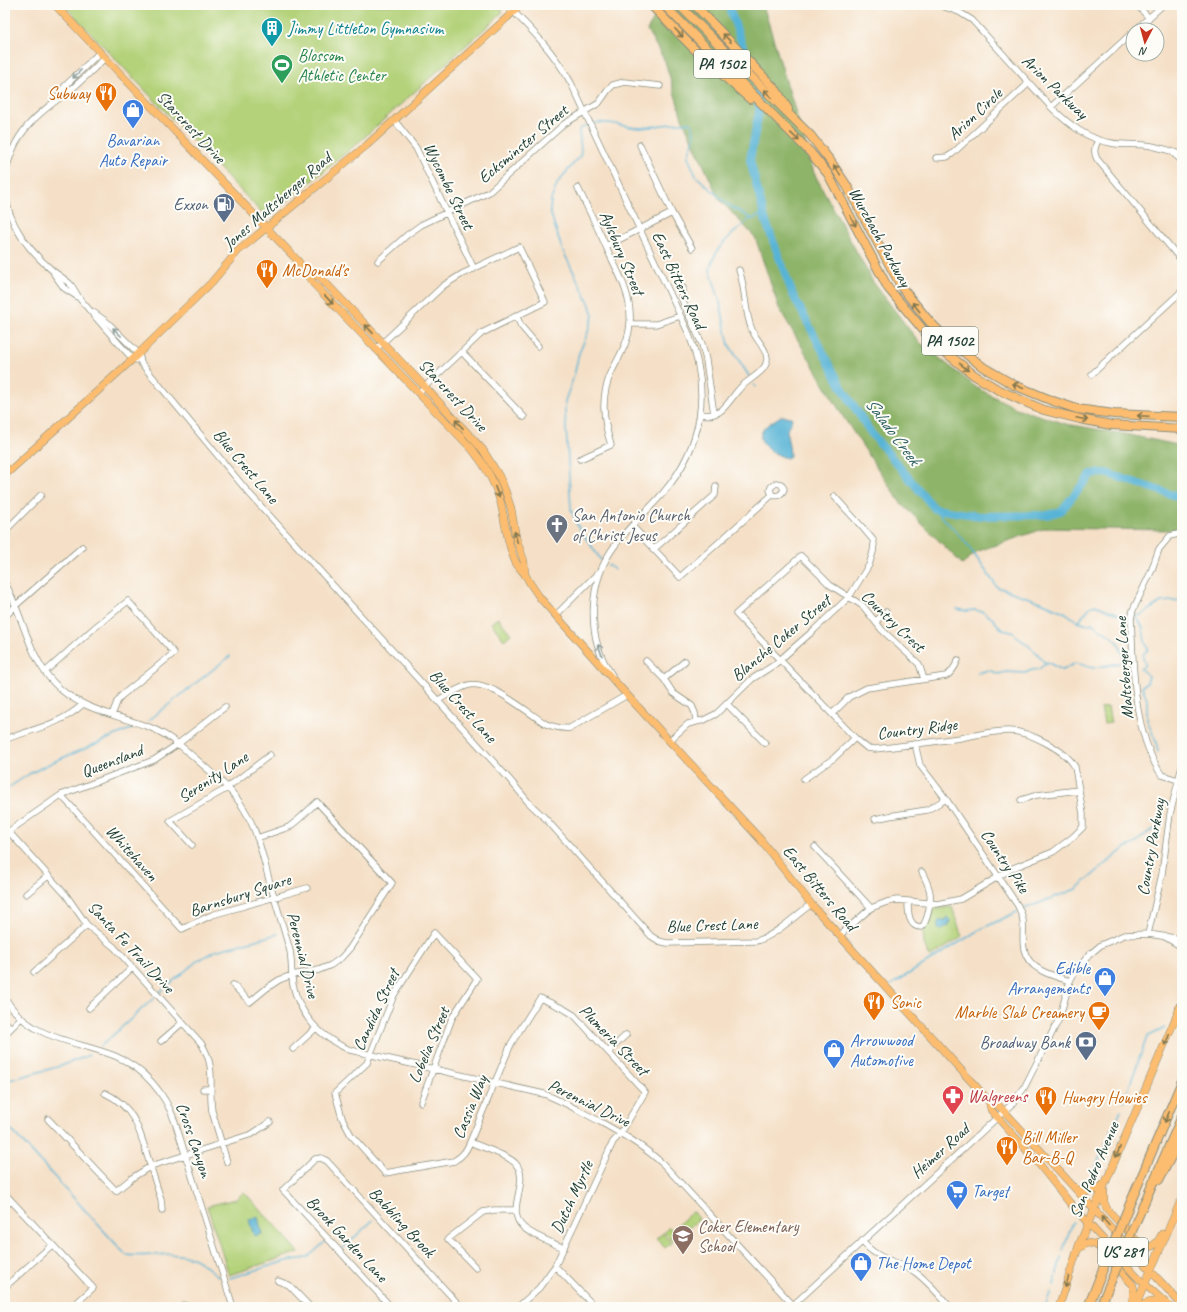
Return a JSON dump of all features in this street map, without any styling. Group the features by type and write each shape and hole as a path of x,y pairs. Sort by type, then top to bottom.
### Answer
{"highway":[{"path":"651,5 703,58 780,123"},
{"name":"Wurzbach Parkway","path":"664,5 810,152 828,174 888,288 935,344 974,375 997,389 1044,410 1111,425 1182,428"},
{"name":"Wurzbach Parkway","path":"679,5 810,136 832,162 847,186 902,288 929,321 946,338 983,368 1014,385 1053,401 1077,409 1114,414 1182,417"},
{"path":"696,5 777,91 796,122"},
{"path":"1160,428 1182,432"},
{"name":"US 281","path":"1088,1307 1182,1081"},
{"name":"US 281","path":"1100,1307 1182,1116"},
{"path":"1142,1208 1164,1172 1182,1136"}],"main road":[{"name":"Starcrest Drive","path":"55,5 298,261 313,283 472,449 490,477 500,502 508,539 516,563 525,575 529,584 627,695"},
{"name":"Jones Maltsberger Road","path":"5,475 133,359 211,283 238,251 367,145 521,5"},
{"name":"Starcrest Drive","path":"304,270 320,277 483,450 498,473 505,490 513,519 516,538 524,561 525,575"},
{"path":"490,477 498,473"},
{"path":"504,521 513,519"},
{"name":"East Bitters Road","path":"627,695 760,839 811,904 990,1100 1004,1111 1182,1305"},
{"name":"San Pedro Avenue","path":"1059,1307 1077,1250 1181,1005"},
{"name":"East Bitters Road","path":"990,1100 991,1110 1039,1164 1069,1202 1145,1284 1169,1306"},
{"path":"1077,1190 1086,1192 1093,1191 1105,1183"},
{"path":"1105,1183 1104,1197 1107,1208 1140,1245 1149,1247 1155,1245 1163,1230 1170,1225"},
{"path":"1134,1307 1182,1198"},
{"path":"1077,1250 1087,1243 1092,1243 1099,1247 1133,1286 1134,1292 1131,1307"},
{"path":"1139,1307 1148,1302 1155,1301 1162,1302 1169,1306"}],"street":[{"name":"East Bitters Road","path":"507,5 558,61 571,83 694,346 698,361 702,392 701,414 692,446 676,477 615,544 600,572"},
{"name":"Arion Parkway","path":"939,5 959,12 972,20 1051,107 1064,120 1076,128 1098,140 1111,143 1152,146 1182,155"},
{"path":"1137,5 1149,18"},
{"path":"1144,22 1163,5"},
{"path":"1051,107 1125,39"},
{"path":"5,177 9,159 20,135 26,126 57,98 69,91 102,55"},
{"name":"Ecksminster Street","path":"378,262 407,235 421,225 489,192 564,124 599,103 608,90 620,82 660,86"},
{"name":"Arion Circle","path":"936,158 947,157 952,154 1029,83"},
{"name":"Wycombe Street","path":"394,120 409,137 416,148 474,269"},
{"path":"1098,140 1094,147 1097,159 1182,261"},
{"path":"640,145 672,213 692,248"},
{"name":"Arion Parkway","path":"1170,151 1182,160"},
{"name":"Aylsbury Street","path":"578,188 626,288 630,305 630,324 625,345 609,378 604,395 604,421 611,445 580,459"},
{"name":"Blue Crest Lane","path":"5,191 10,214 18,231 31,249 52,271 64,288 79,298 93,312 103,326 133,359 142,362"},
{"path":"606,246 672,213"},
{"path":"376,350 443,286 452,280 519,248 545,302 482,333 418,393"},
{"path":"701,414 714,414 719,412 741,387 762,369 768,360 767,354 754,334 750,324 744,287 739,270"},
{"path":"683,288 681,297 702,344 706,360 714,414"},
{"path":"1092,374 1182,291"},
{"name":"Blue Crest Lane","path":"93,312 107,322 138,354 142,362 248,492 651,936 659,941 668,943 747,942 762,940 811,904"},
{"path":"516,315 521,326 538,346"},
{"path":"630,324 656,324 680,316"},
{"path":"462,352 524,417"},
{"path":"653,550 715,495 716,486"},
{"path":"5,531 41,495"},
{"path":"632,526 680,577 772,495"},
{"name":"Blanche Coker Street","path":"670,740 684,727 716,714 752,679 780,660 849,597 869,565 874,544 863,528 834,496"},
{"name":"Maltsberger Lane","path":"1178,780 1162,775 1159,771 1148,748 1138,718 1131,619 1133,610 1151,572 1159,549 1170,536 1182,533"},
{"path":"5,617 15,606 82,547"},
{"name":"Country Crest","path":"736,614 801,556 830,585 863,606 887,634 918,664 924,680"},
{"path":"438,700 470,685 484,685 497,691 546,724 555,728 564,728 572,726 627,695 605,665 595,634 594,604 600,572"},
{"path":"556,615 600,572"},
{"name":"Perennial Drive","path":"5,583 37,660 60,689 83,704 150,728 178,744 228,787 244,808 257,838 291,955 292,975 298,1001 307,1017 316,1028 326,1037 341,1046 371,1055 544,1094 620,1133 640,1145 664,1165 792,1306"},
{"path":"45,672 94,628 128,601 174,653 120,696 112,715"},
{"path":"876,621 886,612"},
{"name":"Country Ridge","path":"736,614 855,738 867,748 875,749 995,733 1015,732 1036,738 1064,753 1075,767 1083,814 1083,827 1054,852 1013,868 999,877"},
{"path":"832,713 849,697 867,688 941,677 949,674 958,660"},
{"path":"646,661 664,679 673,693 692,706 695,713 696,722"},
{"path":"664,679 685,661"},
{"path":"726,703 765,743"},
{"path":"6,738 59,721 70,715 83,704"},
{"name":"Queensland","path":"7,833 61,795 154,760 178,744 225,707"},
{"path":"804,779 834,758 855,738"},
{"name":"Country Pike","path":"915,744 920,765 946,799 1018,906 1023,919 1024,950 1028,958 1047,974 1070,981"},
{"name":"Serenity Lane","path":"192,845 170,821 228,787 270,755"},
{"name":"Country Parkway","path":"1148,934 1162,874 1170,814 1182,766"},
{"path":"1021,800 1037,795 1079,790"},
{"name":"Whitehaven","path":"61,795 182,929"},
{"path":"875,819 927,810 946,799"},
{"path":"233,985 250,1002 273,983 292,975 320,970 331,965 341,958 350,948 392,883 318,802 289,826 257,838"},
{"name":"Santa Fe Trail Drive","path":"7,833 66,895 87,925 114,947 201,1043 208,1056 212,1072 212,1111 227,1162"},
{"path":"815,847 871,908"},
{"path":"908,901 908,914 914,925 917,927 922,927 929,904 930,893 922,872"},
{"path":"26,894 48,876"},
{"path":"840,935 871,908 886,902 897,900 929,904 945,903 961,899 999,877"},
{"name":"Barnsbury Square","path":"182,929 212,916 307,888"},
{"path":"34,972 87,925"},
{"name":"Lobelia Street","path":"421,1102 452,1018 477,979 434,933"},
{"name":"Candida Street","path":"385,1172 357,1142 346,1127 339,1110 335,1093 364,1066 371,1055 394,995 434,933"},
{"name":"Heimer Road","path":"792,1306 1012,1104 1031,1077 1059,1019 1070,981 1083,961 1101,945 1124,935 1148,934 1182,939"},
{"name":"Heimer Road","path":"1165,937 1182,947"},
{"path":"89,1008 132,968"},
{"name":"Cross Canyon","path":"5,998 21,1018 43,1033 116,1057 130,1064 144,1074 156,1087 168,1105 175,1122 233,1307"},
{"name":"Plumeria Street","path":"540,998 574,1015 645,1092"},
{"name":"Cassia Way","path":"385,1172 454,1161 462,1157 470,1142 511,1044 540,998"},
{"path":"5,1034 21,1018"},
{"path":"5,1022 11,1028"},
{"path":"161,1041 182,1023"},
{"path":"293,1049 316,1028"},
{"path":"608,1052 626,1036"},
{"path":"203,1089 211,1089"},
{"name":"Dutch Myrtle","path":"518,1307 539,1288 555,1266 613,1142 645,1092"},
{"path":"105,1093 120,1102 134,1118 151,1166 161,1199 162,1210"},
{"path":"48,1119 116,1191 132,1178 151,1166 252,1134 270,1122"},
{"path":"470,1142 515,1162 520,1169 521,1180 516,1210 517,1219 522,1227 528,1231 564,1248"},
{"name":"Babbling Brook","path":"283,1190 315,1159 321,1158 327,1161 462,1307"},
{"name":"Brook Garden Lane","path":"283,1190 391,1307"},
{"path":"5,1194 93,1288 72,1307"},
{"path":"5,1206 11,1201"},
{"path":"476,1268 448,1239 483,1212 494,1210 516,1210"},
{"path":"862,1241 873,1253 916,1273 950,1307"},
{"path":"5,1287 52,1245"},
{"path":"555,1266 596,1307"},
{"path":"278,1281 289,1284 310,1307"},
{"path":"184,1306 191,1307"}],"green space":[{"name":"Blossom Athletic Center","path":"64,5 500,5 502,7 502,13 359,142 271,214 266,214 260,211"},
{"path":"663,5 763,5 814,173 873,282 918,341 977,388 1016,408 1066,424 1182,446 1182,528 1169,530 1046,528 978,551 962,564 900,502 844,418 779,308 755,237 719,199 682,118 665,61 647,30"},
{"path":"498,618 511,634 504,640 491,623"},
{"path":"1108,707 1111,723 1104,724 1101,708"},
{"path":"952,907 962,937 930,957 924,944 923,932 932,909"},
{"path":"244,1192 299,1252 229,1275 207,1206 236,1199"},
{"path":"692,1212 694,1212 699,1219 674,1241 664,1232 669,1227 672,1230"},
{"path":"663,1233 671,1243 665,1248 656,1239"}],"water":[{"path":"781,416 791,417 792,419 787,431 790,456 787,458 770,450 763,443 761,438 764,428"},
{"path":"947,917 950,919 949,926 941,930 938,929 938,922 940,920 946,920"},
{"path":"258,1217 262,1234 254,1236 249,1220"}],"waterway":[{"name":"Salado Creek","path":"728,5 758,87 759,111"},
{"name":"Salado Creek","path":"758,116 750,160 765,219 793,295 841,386 871,433 935,509 980,516 1047,515 1061,511 1091,474 1106,473 1182,498"},
{"path":"594,123 612,123 641,128 691,123 694,137 688,157 696,176 727,204 752,219"},
{"path":"587,126 581,128 579,131 581,150 580,156 558,182 551,200 550,211 562,249 590,305 593,316 579,353 574,376 565,401 565,412 571,509 577,525 601,560"},
{"path":"749,376 729,345 719,298 710,270 717,251 725,241 748,220 763,214"},
{"path":"935,509 967,544 997,587 1041,602 1066,613 1078,622 1090,607 1095,605 1126,617"},
{"path":"608,565 615,570"},
{"path":"1158,752 1156,742 1147,720 1147,700 1142,686 1147,683 1149,676 1140,669 1145,665 1143,654 1148,649 1145,642 1143,628 1136,616 1141,615 1161,602 1182,600"},
{"path":"957,609 983,612 993,619 1002,630 1012,632 1037,653 1045,663"},
{"path":"1078,622 1088,625 1092,623 1112,637 1120,646 1123,660"},
{"path":"148,721 230,656"},
{"path":"977,673 989,670 998,674 1006,672 1025,673 1039,669 1047,662 1062,670 1076,663 1093,668 1120,663"},
{"path":"5,790 29,774 53,762 133,728"},
{"path":"1024,909 1076,889 1126,847 1133,845 1147,833 1161,826"},
{"path":"891,985 979,930 1017,912"},
{"path":"160,992 197,961 215,951 278,934"},
{"path":"101,1046 154,998"},
{"path":"1124,1101 1147,1037 1165,1028"},
{"path":"5,1081 61,1066 89,1055"},
{"path":"1088,1184 1121,1110"},
{"path":"5,1123 126,1255 143,1256 168,1254 184,1256 199,1261 218,1276"},
{"path":"343,1248 373,1220"},
{"path":"1063,1250 1073,1222"},
{"path":"230,1278 286,1261 307,1258 325,1242"},
{"path":"1054,1285 1061,1257"},
{"path":"1045,1307 1051,1292"}],"place":[{"name":"Jimmy Littleton Gymnasium","path":"272,48"},
{"name":"Blossom Athletic Center","path":"282,84"},
{"name":"Subway","path":"106,112"},
{"name":"Bavarian Auto Repair","path":"133,130"},
{"name":"Exxon","path":"224,224"},
{"name":"McDonald's","path":"267,290"},
{"name":"San Antonio Church of Christ Jesus","path":"557,544"},
{"name":"Edible Arrangements","path":"1105,998"},
{"name":"Sonic","path":"874,1022"},
{"name":"Marble Slab Creamery","path":"1099,1032"},
{"name":"Broadway Bank","path":"1086,1062"},
{"name":"Arrowwood Automotive","path":"834,1070"},
{"name":"Walgreens","path":"953,1116"},
{"name":"Hungry Howies","path":"1046,1116"},
{"name":"Bill Miller Bar-B-Q","path":"1007,1166"},
{"name":"Target","path":"957,1210"},
{"name":"Coker Elementary School","path":"683,1256"},
{"name":"The Home Depot","path":"861,1282"}]}
